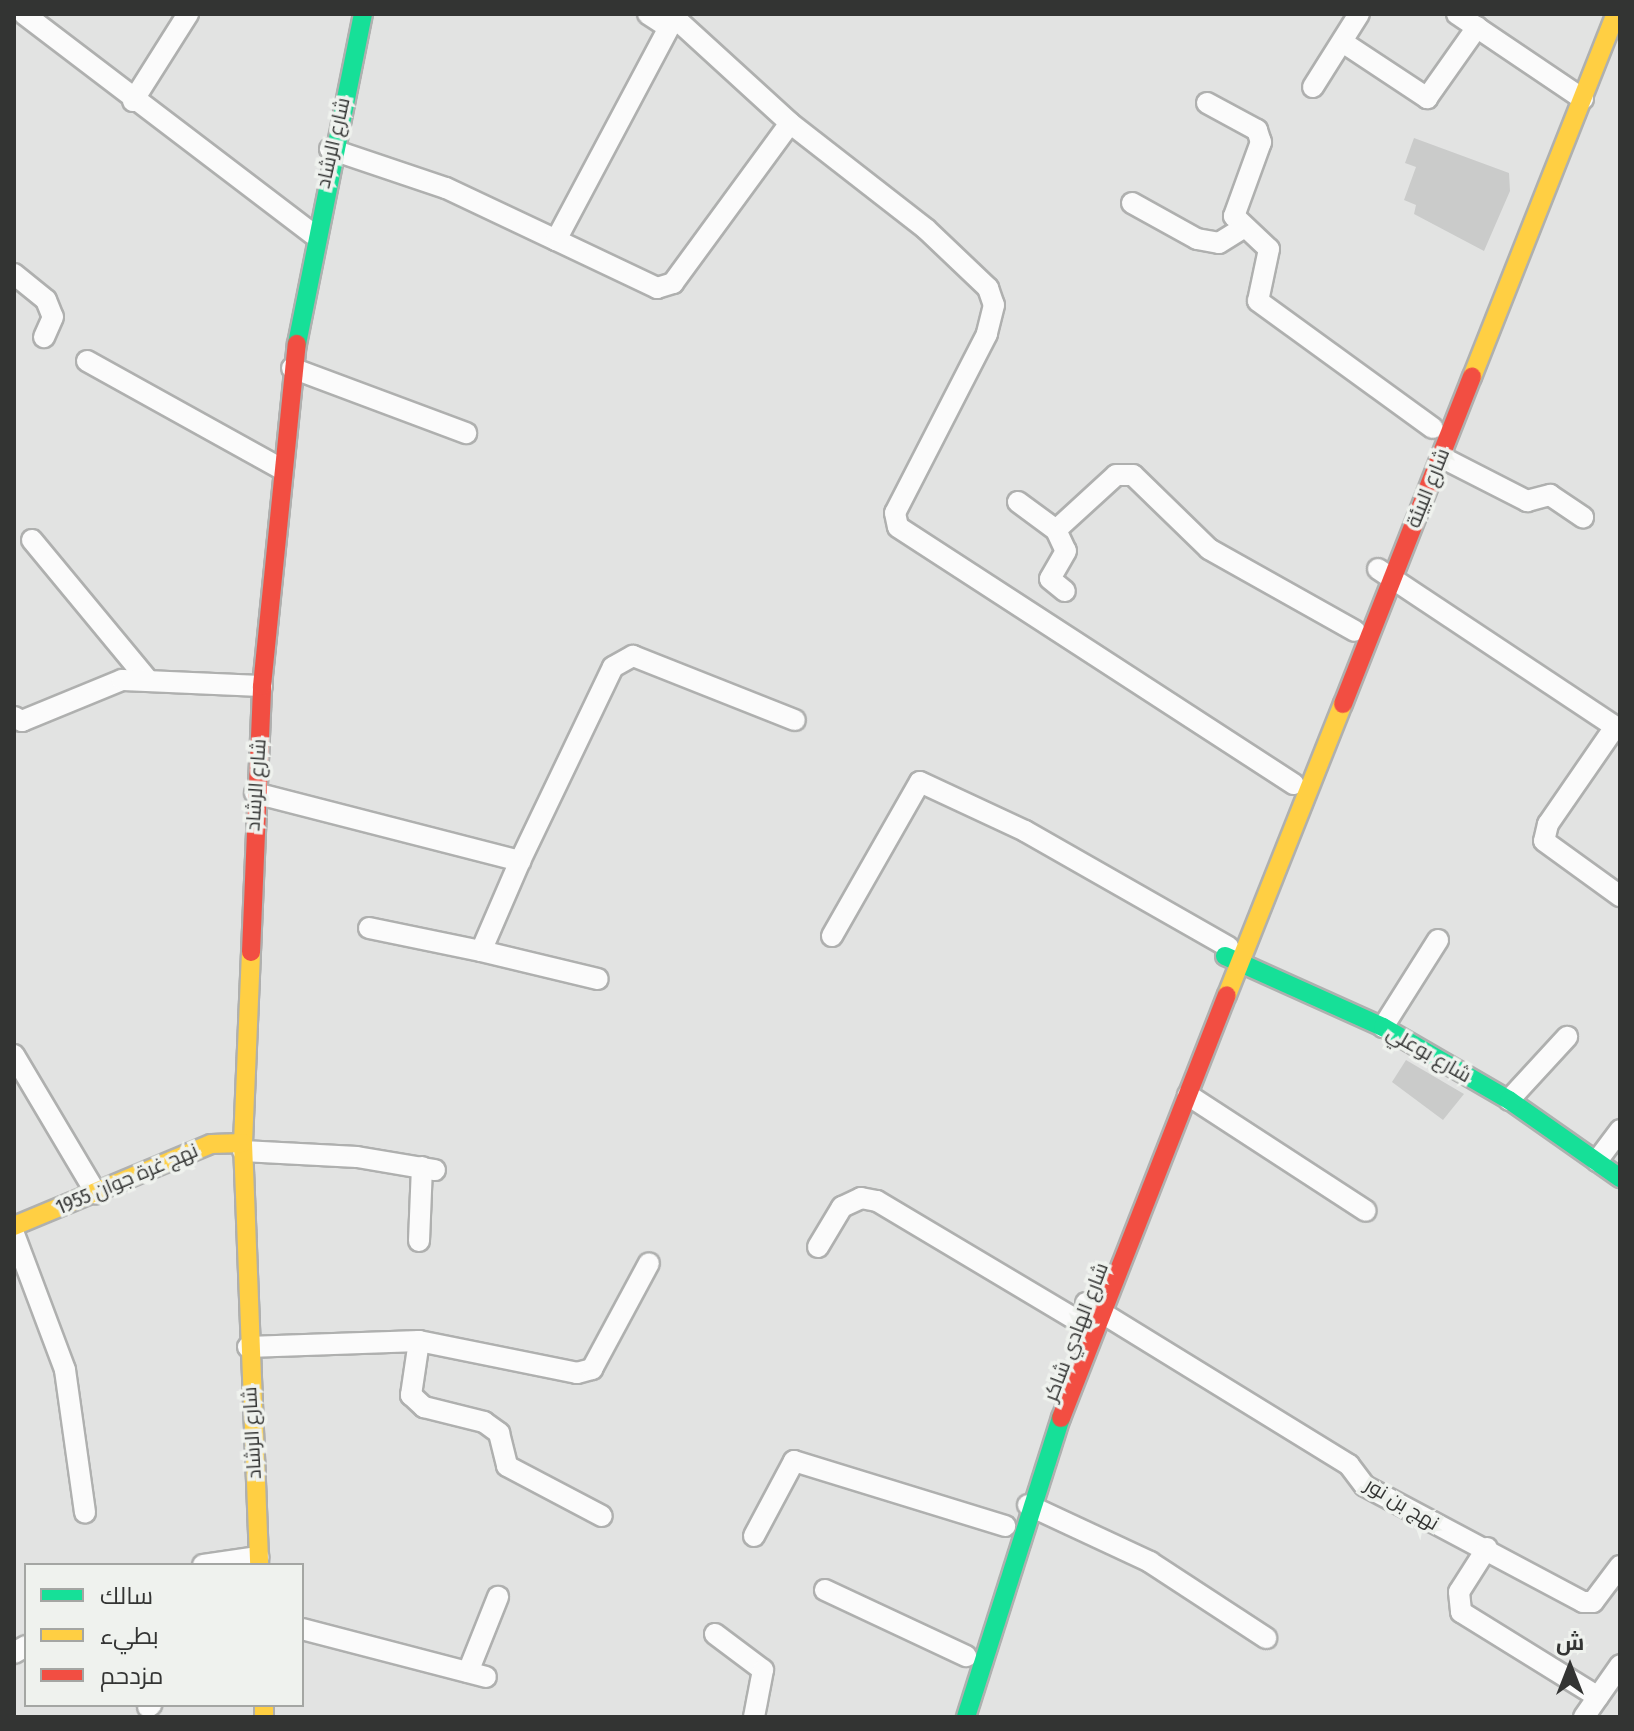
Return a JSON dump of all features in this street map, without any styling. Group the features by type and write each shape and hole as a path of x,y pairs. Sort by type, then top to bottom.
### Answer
{"main road":[{"name":"شارع الرشاد","path":"258,1561 243,1147 255,793 262,686 280,468 292,368 330,149 363,14"},
{"name":"شارع البيئة","path":"1231,955 1294,784 1334,706 1355,631 1441,457 1575,94 1597,14"},
{"name":"شارع البيئة","path":"1231,955 1334,706 1385,573 1433,428 1575,94 1616,14"},
{"name":"شارع بوعلي","path":"1231,955 1383,1027 1509,1100 1620,1178"},
{"name":"شارع الهادي شاكر","path":"966,1717 1012,1530 1028,1505 1089,1312 1188,1095 1231,955"},
{"name":"شارع الهادي شاكر","path":"950,1717 966,1656 1089,1312 1231,955"},
{"name":"نهج غرة جوان 1955","path":"14,1226 211,1144 243,1147"}],"street":[{"path":"24,14 133,101 313,234"},
{"path":"133,101 188,14"},
{"path":"648,14 673,19 790,123 926,229 992,296 987,334 943,408 895,513 898,527 1294,784"},
{"path":"1313,87 1344,43 1359,14"},
{"path":"1457,14 1575,94"},
{"path":"556,240 673,19"},
{"path":"1344,43 1427,98 1477,27"},
{"path":"1207,103 1257,130 1261,142 1234,216 1241,229 1269,249 1258,301 1433,428"},
{"path":"330,149 446,188 657,288 673,283 790,123"},
{"path":"1132,203 1197,239 1219,243 1241,229"},
{"path":"14,274 46,300 53,317 44,337"},
{"path":"87,361 280,468"},
{"path":"292,368 466,433"},
{"path":"1441,457 1527,501 1550,495 1583,517"},
{"path":"1056,530 1116,475 1133,475 1209,549 1355,631"},
{"path":"1018,502 1056,530 1066,551 1050,579 1065,591"},
{"path":"32,540 147,679"},
{"path":"1385,573 1618,728 1548,824 1544,841 1620,896"},
{"path":"481,951 520,861 613,667 633,656 795,720"},
{"path":"17,722 100,686 147,679 262,686"},
{"path":"832,936 920,782 1025,831 1231,955"},
{"path":"255,793 520,861"},
{"path":"369,928 598,979"},
{"path":"1383,1027 1438,940"},
{"path":"1509,1100 1567,1037"},
{"path":"14,1055 96,1193"},
{"path":"1188,1095 1366,1211"},
{"path":"1597,1161 1620,1130"},
{"path":"243,1147 429,1169 419,1241"},
{"name":"نهج بن نور","path":"818,1247 842,1207 861,1198 877,1201 1089,1312 1349,1465 1365,1486 1487,1548 1583,1602 1593,1602 1620,1566"},
{"path":"14,1234 65,1370 85,1513"},
{"path":"248,1347 419,1341 577,1373 592,1369 649,1263"},
{"path":"419,1341 411,1395 424,1407 484,1422 499,1433 507,1466 602,1516"},
{"path":"754,1536 794,1461 1012,1530"},
{"path":"1028,1505 1150,1562 1266,1638"},
{"path":"1487,1548 1459,1592 1461,1612 1598,1697"},
{"path":"230,1563 258,1561"},
{"path":"825,1590 966,1656"},
{"path":"304,1630 477,1675 498,1597"},
{"path":"715,1634 763,1670 754,1717"},
{"path":"1584,1717 1620,1665"}],"building":[{"path":"1414,138 1509,173 1510,191 1484,251 1414,214 1416,205 1404,200 1416,167 1405,163"},
{"path":"1406,1060 1464,1094 1443,1120 1392,1082"}],"traffic: fast":[{"path":"297,344 363,14"},
{"path":"1225,956 1383,1027 1509,1100 1620,1178"},
{"path":"966,1717 1061,1418"}],"traffic: slow":[{"path":"1472,377 1616,14"},
{"path":"1227,995 1343,704"},
{"path":"251,952 243,1143 259,1563"},
{"path":"14,1226 211,1144 243,1143"},
{"path":"264,1707 264,1717"}],"traffic: jam":[{"path":"251,952 262,686 297,344"},
{"path":"1343,704 1472,377"},
{"path":"1061,1418 1227,995"}]}
